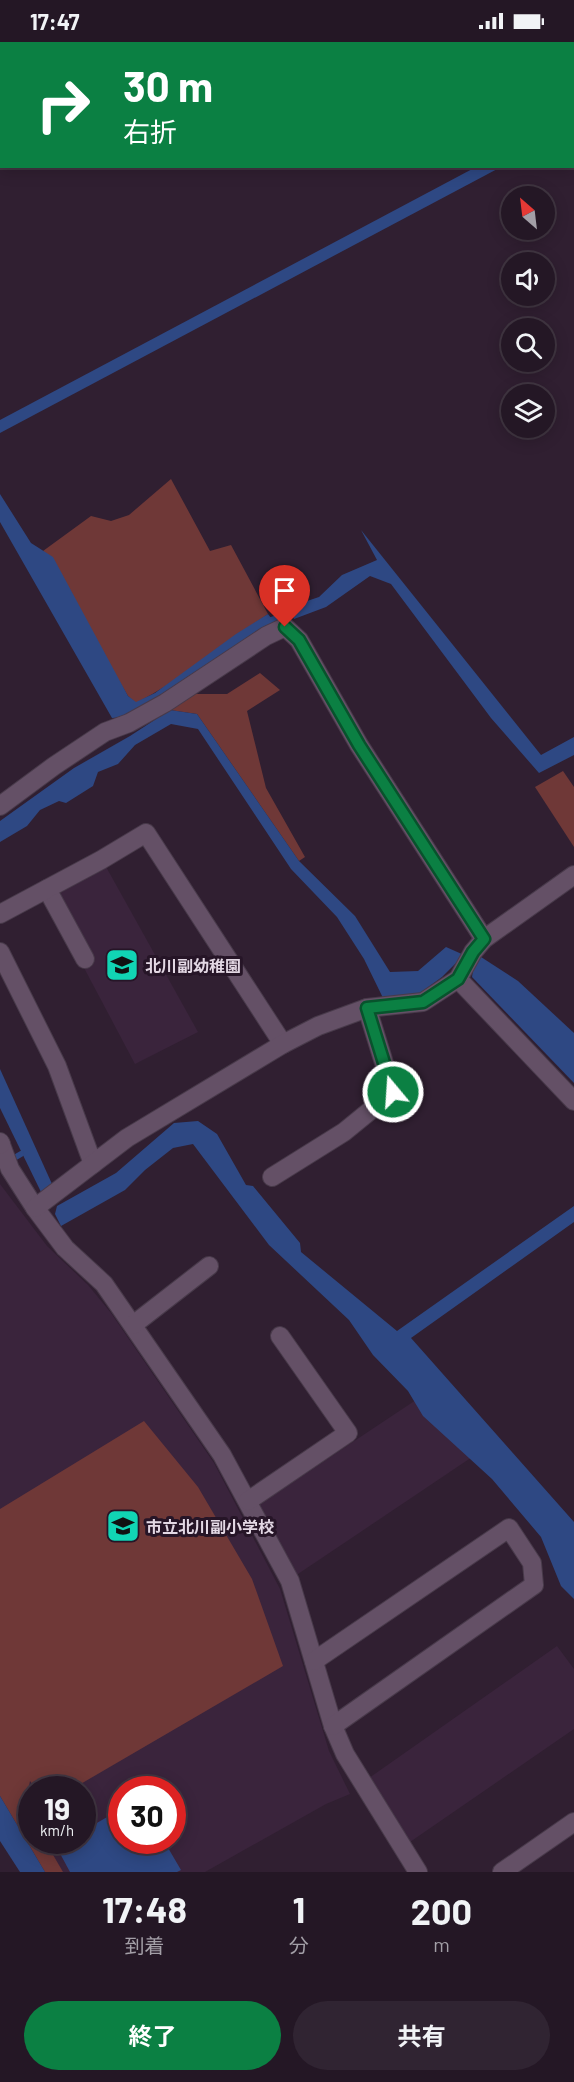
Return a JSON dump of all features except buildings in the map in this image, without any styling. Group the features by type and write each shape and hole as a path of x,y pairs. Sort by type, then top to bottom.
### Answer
{"street":[{"path":"0,806 105,732 134,721 165,703 266,636 285,627 299,640 359,745 470,959 574,1101"},
{"path":"0,914 146,833 283,1044"},
{"path":"46,1200 127,1138 283,1044 318,1026 367,1008 423,1002 470,959 574,875"},
{"path":"47,889 85,958"},
{"path":"0,952 57,1066 93,1164"},
{"path":"272,1177 344,1132 393,1092 367,1008"},
{"path":"1,1146 10,1169 46,1200 65,1248 104,1284 222,1455 290,1581 333,1726 345,1754 418,1872"},
{"path":"133,1325 209,1266"},
{"path":"248,1501 348,1433 280,1336"},
{"path":"314,1661 508,1528 531,1563 534,1585 333,1726"},
{"path":"502,1872 574,1822"}],"shaded area":[{"path":"171,479 210,551 231,545 268,614 187,672 136,703 128,696 43,551 91,516 111,521 129,515"},
{"path":"260,673 280,690 247,711 266,788 305,857 299,861 197,714 170,710 192,694 227,694"},
{"path":"563,771 574,787 574,847 535,787"},
{"name":"北川副幼稚園","path":"105,865 198,1032 135,1064 47,898"},
{"name":"市立北川副小学校","path":"0,1184 47,1246 88,1285 111,1313 214,1463 280,1589 329,1751 350,1794 326,1804 205,1872 45,1872 34,1854 96,1854 96,1776 18,1776 18,1826 0,1796"},
{"path":"431,1390 484,1449 295,1576 258,1505"},
{"path":"144,1421 198,1487 252,1579 283,1666 94,1776 18,1776 18,1826 0,1796 0,1509"},
{"path":"557,1646 574,1669 574,1729 410,1842 369,1778"},
{"path":"34,1854 53,1854 63,1872 45,1872"}],"water":[{"path":"474,168 499,168 0,433 0,420"},
{"path":"0,494 31,543 53,557 128,696 136,702 155,693 236,634 268,614 274,622 163,696 126,717 112,718 0,522"},
{"path":"361,530 541,755 574,737 574,755 539,773 491,718 391,584 370,576 326,607 294,619 289,607 319,597 342,575 377,560"},
{"path":"170,710 197,714 299,861 355,916 390,972 418,971 446,947 464,955 442,977 420,993 384,1000 364,959 337,917 291,869 198,729 171,724 135,745 118,764 98,772 93,786 66,803 59,801 40,810 27,826 0,842 0,821 74,768"},
{"path":"481,957 518,981 574,1033 574,1083 472,977 474,965"},
{"path":"0,1069 52,1184 41,1192 0,1108"},
{"path":"198,1121 217,1134 246,1185 253,1186 300,1243 301,1252 397,1331 574,1206 574,1222 411,1338 574,1522 574,1599 561,1586 541,1537 492,1479 423,1416 408,1391 373,1355 349,1320 269,1245 193,1144 173,1148 145,1170 125,1190 61,1226 55,1214 57,1206 116,1173 174,1123"},
{"path":"0,1796 18,1826 18,1854 34,1854 45,1872 20,1872 0,1841"},
{"path":"108,1817 108,1854 172,1854 181,1870 177,1872 70,1872 60,1854 96,1854 96,1823"}],"waterway":[{"path":"265,622 298,611"},
{"path":"9,1161 21,1154"}],"place":[{"name":"北川副幼稚園","path":"122,965"},
{"name":"市立北川副小学校","path":"123,1526"}],"route":[{"path":"285,627 299,640 359,745 484,939 473,952 458,979 423,1002 367,1008 393,1092"}]}
